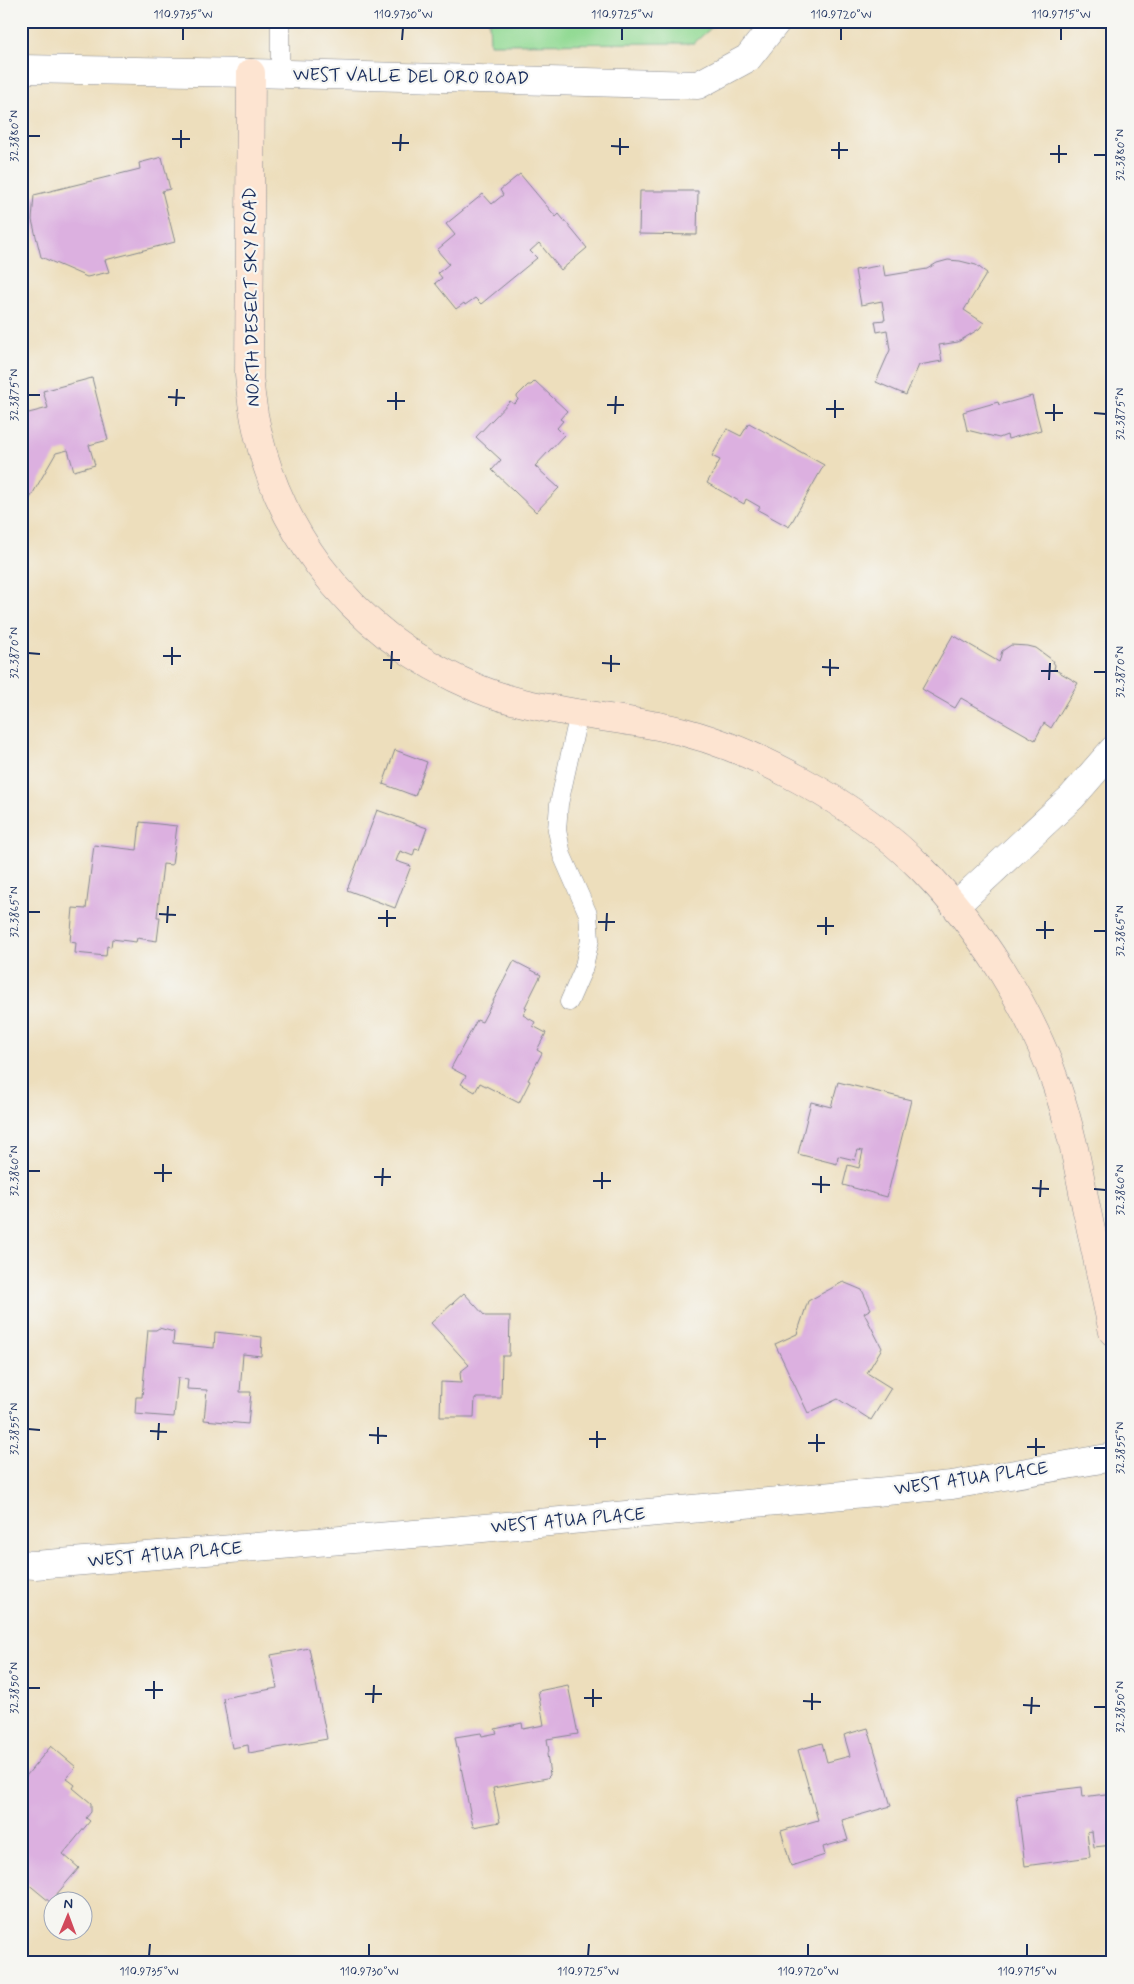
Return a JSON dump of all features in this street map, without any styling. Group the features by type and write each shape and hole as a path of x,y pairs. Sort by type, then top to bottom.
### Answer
{"street":[{"name":"WEST VALLE DEL ORO ROAD","path":"21,69 698,85 748,58 777,21"},
{"name":"NORTH DESERT SKY ROAD","path":"251,73 249,375 252,408 271,482 290,522 317,564 357,610 400,646 439,669 480,689 518,701 663,727 716,742 770,765 812,786 883,834 921,868 955,906 997,965 1031,1024 1056,1083 1073,1143 1113,1332"},
{"path":"955,906 1072,797 1113,750"},
{"name":"WEST ATUA PLACE","path":"21,1564 35,1565 451,1531 952,1485 1113,1457"}],"lane":[{"path":"280,74 281,21"},
{"path":"569,1002 583,970 590,940 588,914 562,855 557,830 559,804 579,713"}],"green space":[{"path":"489,21 719,21 694,43 490,44"}],"building":[{"path":"162,157 170,189 162,191 175,242 105,260 109,272 87,277 41,257 32,220 34,195 140,169 139,163"},
{"path":"520,174 556,217 559,214 587,248 561,270 539,243 530,251 537,258 481,304 475,298 456,309 435,283 442,278 438,273 449,264 437,250 455,235 446,224 483,194 492,204 503,195 500,190"},
{"path":"640,191 698,191 697,235 639,234"},
{"path":"948,260 976,265 987,273 964,310 984,323 979,329 958,342 939,345 942,361 919,365 906,395 876,382 890,350 887,330 877,332 875,321 885,320 882,301 861,305 855,270 883,265 885,276 927,269 937,263"},
{"path":"92,378 108,440 89,445 95,465 74,471 68,450 56,453 21,514 21,415 48,408 43,391"},
{"path":"535,381 567,411 560,419 563,421 557,428 564,435 535,466 559,488 536,512 492,470 501,460 476,437 510,401 514,404 518,400 517,396"},
{"path":"1032,396 1041,430 1008,439 1007,435 999,438 967,430 963,412 998,402 999,405"},
{"path":"749,423 824,465 789,527 758,510 760,507 746,499 744,504 707,483 720,460 712,456 727,429 741,436"},
{"path":"953,635 999,662 1002,651 1011,645 1036,648 1051,659 1055,665 1054,669 1078,683 1051,728 1044,723 1035,740 961,698 955,708 922,689"},
{"path":"395,750 427,762 415,796 383,784"},
{"path":"377,810 427,828 419,850 415,849 413,856 400,851 396,861 411,866 395,908 347,890"},
{"path":"140,822 177,826 172,865 163,864 157,917 160,917 157,941 137,938 136,942 112,939 111,947 107,946 106,956 75,953 76,943 70,942 73,908 86,909 94,845 137,850"},
{"path":"514,961 541,975 523,1015 535,1022 533,1026 546,1033 537,1050 542,1053 519,1103 480,1083 475,1092 461,1084 466,1076 451,1068 477,1020 482,1022"},
{"path":"838,1082 911,1100 887,1197 843,1185 848,1165 859,1168 863,1151 858,1150 855,1160 838,1156 837,1164 798,1154 811,1102 831,1107"},
{"path":"843,1282 862,1290 871,1309 864,1313 882,1348 867,1373 891,1388 871,1420 838,1399 808,1413 775,1344 797,1334 808,1301"},
{"path":"464,1293 485,1316 510,1316 509,1356 502,1356 501,1398 475,1398 474,1417 440,1417 441,1382 461,1383 460,1372 469,1365 431,1323"},
{"path":"159,1328 174,1332 173,1344 214,1348 215,1332 262,1337 261,1356 243,1354 240,1392 251,1392 248,1424 204,1420 207,1390 187,1389 188,1379 178,1378 174,1417 135,1414 136,1397 142,1397 148,1330"},
{"path":"309,1648 327,1739 249,1753 248,1745 232,1748 223,1698 277,1688 271,1655"},
{"path":"568,1685 578,1734 547,1739 550,1775 547,1778 493,1788 500,1822 473,1827 455,1737 481,1733 482,1736 497,1733 495,1729 522,1723 523,1729 544,1725 538,1691"},
{"path":"868,1728 891,1806 842,1820 848,1840 823,1847 825,1855 791,1866 781,1831 818,1820 798,1750 822,1743 827,1762 850,1756 844,1735"},
{"path":"51,1746 76,1767 66,1778 75,1785 73,1788 91,1803 91,1812 86,1818 90,1821 63,1854 79,1868 59,1892 42,1892 42,1895 21,1878 21,1782"},
{"path":"1082,1787 1083,1797 1113,1793 1113,1845 1094,1847 1092,1831 1087,1832 1090,1857 1025,1866 1016,1795"}]}
